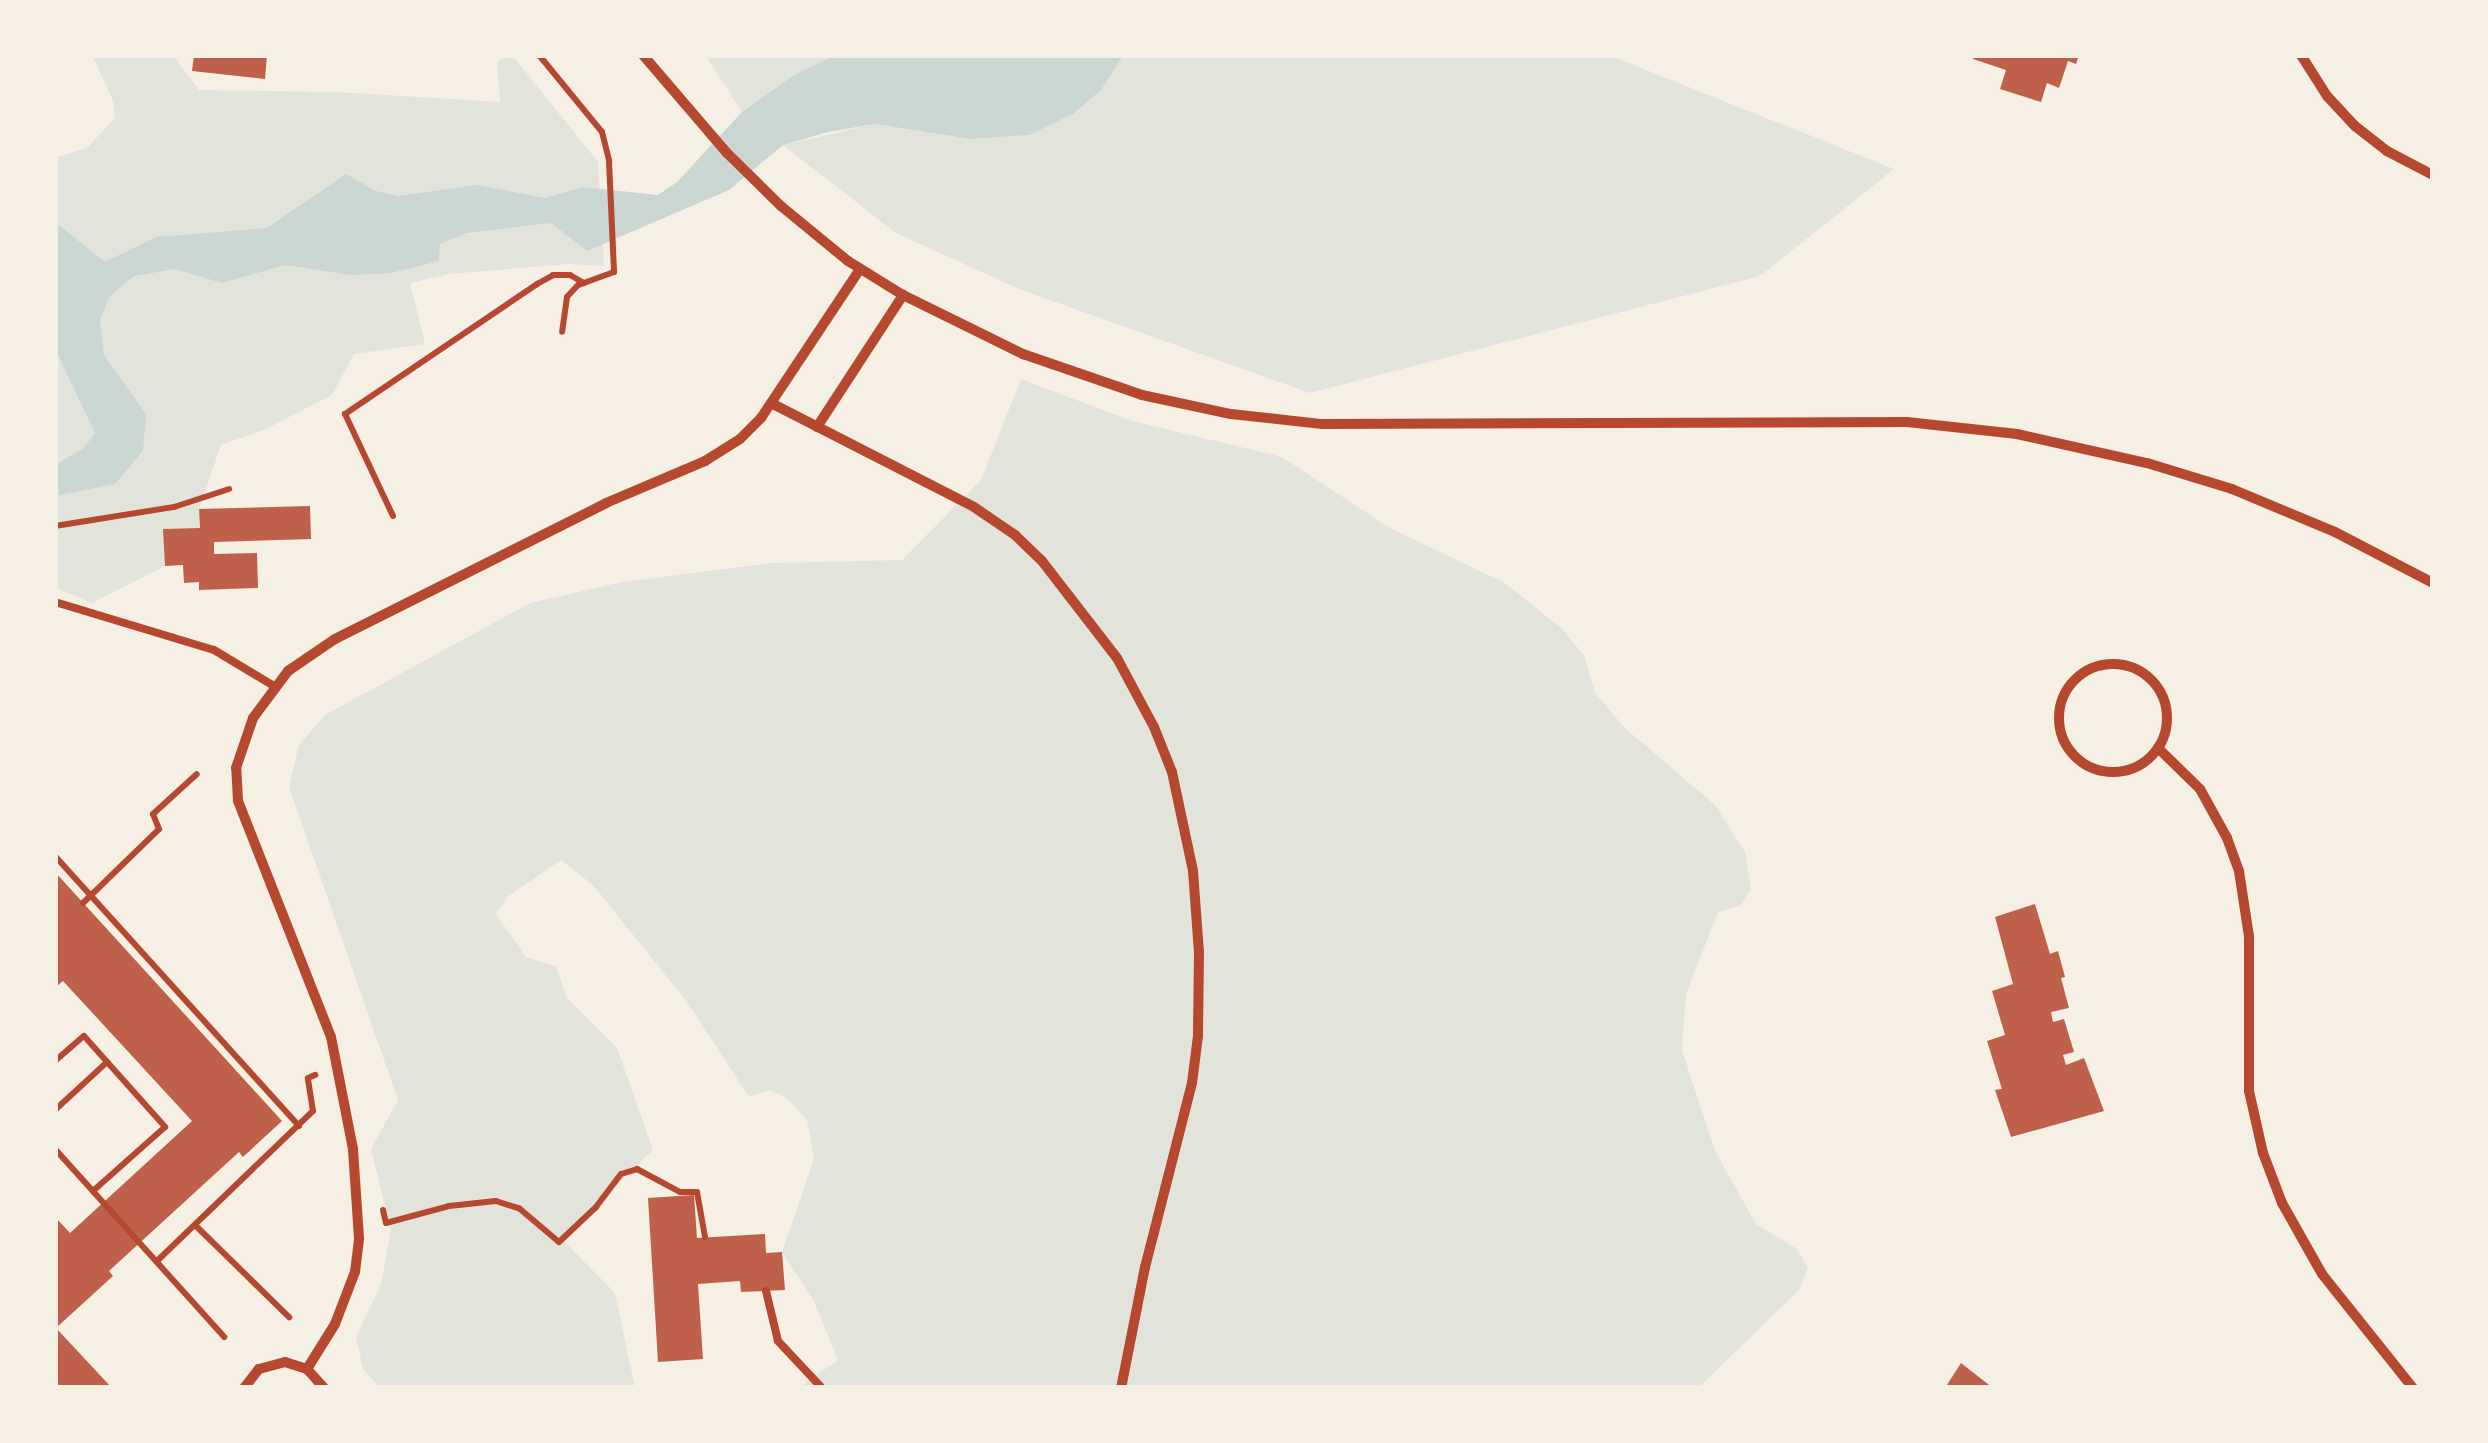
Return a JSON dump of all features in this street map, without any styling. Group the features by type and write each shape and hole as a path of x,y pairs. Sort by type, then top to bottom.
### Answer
{"street":[{"path":"643,55 676,96 781,206 860,269 903,295 1073,374 1186,405 1277,420 1398,426 1907,422 2050,440 2161,467 2266,502 2335,532 2433,584"},
{"path":"2301,55 2327,96 2356,126 2388,151 2433,175"},
{"path":"307,1370 345,1304 359,1238 349,1118 332,1037 238,801 240,750 274,686 302,659 606,503 716,455 751,429 860,269"},
{"path":"816,427 903,295"},
{"path":"772,402 974,508 1028,547 1117,658 1143,703 1172,772 1193,872 1200,952 1198,1036 1192,1083 1145,1267 1121,1388"},
{"path":"2127,666 2143,673 2164,699 2167,716 2158,748 2147,761 2116,773 2083,764 2062,738 2058,721 2067,688 2094,667 2127,666"},
{"path":"2158,748 2200,789 2227,838 2239,872 2249,936 2249,1091 2263,1154 2282,1204 2322,1274 2413,1388"},
{"path":"244,1388 254,1373 270,1364 293,1363 307,1370 324,1388"}],"lane":[{"path":"55,602 214,650 274,686"},
{"path":"766,1291 778,1342 822,1388"}],"path":[{"path":"540,55 602,132 609,161 615,266 606,278 584,283 567,297 562,332"},
{"path":"393,516 345,414 553,275 570,275 584,283"},
{"path":"55,526 174,507 229,489"},
{"path":"83,903 159,829 153,814 197,774"},
{"path":"55,856 299,1126"},
{"path":"55,1061 84,1036 164,1127 93,1191"},
{"path":"55,1110 107,1062"},
{"path":"157,1261 314,1110 308,1078 315,1075"},
{"path":"55,1149 224,1337"},
{"path":"382,1207 386,1223 449,1206 496,1201 520,1208 560,1242 596,1207 622,1174 637,1169 680,1192 698,1192 705,1237"},
{"path":"194,1225 289,1317"}],"shaded area":[{"path":"92,55 173,55 199,90 336,92 500,102 497,61 512,55 598,162 604,266 569,264 449,274 410,283 425,344 354,354 332,395 266,429 221,445 199,509 200,528 164,529 165,566 92,603 55,588 55,158 87,148 115,118 113,101"},
{"path":"705,55 835,55 794,75 742,112"},
{"path":"835,55 1124,55 1101,90 1073,114 1029,135 971,139 875,124 828,132 783,145 729,190 587,251 551,223 466,233 440,244 439,261 391,273 351,275 285,265 222,283 175,269 134,276 110,296 100,320 104,355 146,414 143,451 115,484 55,496 55,465 84,448 95,433 55,349 55,222 105,262 156,237 267,228 346,174 376,191 398,196 477,185 545,198 582,187 658,195 677,182 742,112 794,75"},
{"path":"1124,55 1609,55 1894,169 1760,276 1310,393 1019,289 896,233 783,145 875,124 971,139 1029,135 1073,114 1101,90"},
{"path":"1021,379 1132,421 1282,457 1390,528 1505,583 1561,628 1584,655 1595,693 1625,728 1715,805 1745,852 1751,889 1740,906 1718,912 1686,994 1682,1050 1715,1151 1756,1224 1797,1249 1808,1268 1799,1290 1698,1388 798,1388 838,1360 814,1301 782,1252 814,1159 807,1120 787,1098 769,1090 749,1097 688,1003 593,885 561,860 507,897 496,914 526,957 556,966 567,998 617,1048 653,1150 561,1238 615,1293 635,1388 380,1388 363,1369 356,1337 381,1284 391,1230 371,1149 398,1100 289,787 299,745 325,715 530,603 622,582 772,563 902,560 981,480"}],"building":[{"path":"194,55 267,55 265,79 192,71"},
{"path":"1974,55 2079,55 2076,64 2068,61 2059,88 2047,83 2041,102 2000,89 2006,70 1973,59"},
{"path":"310,506 311,539 214,542 214,554 257,553 258,588 199,590 199,582 184,583 183,565 165,566 163,529 200,528 199,509"},
{"path":"55,872 282,1121 243,1157 239,1152 109,1271 113,1276 56,1328 112,1388 55,1388 55,1217 70,1233 192,1121 63,981 55,988"},
{"path":"2035,904 2050,954 2058,951 2065,977 2061,978 2069,1008 2051,1012 2053,1022 2064,1019 2074,1052 2063,1055 2066,1065 2084,1058 2104,1111 2011,1137 1995,1090 2002,1089 1987,1041 2005,1035 1992,991 2013,984 1995,917"},
{"path":"694,1195 697,1238 765,1234 766,1253 782,1252 785,1290 741,1292 740,1281 698,1284 703,1359 658,1362 648,1198"},
{"path":"1961,1363 1993,1388 1945,1388"}]}
